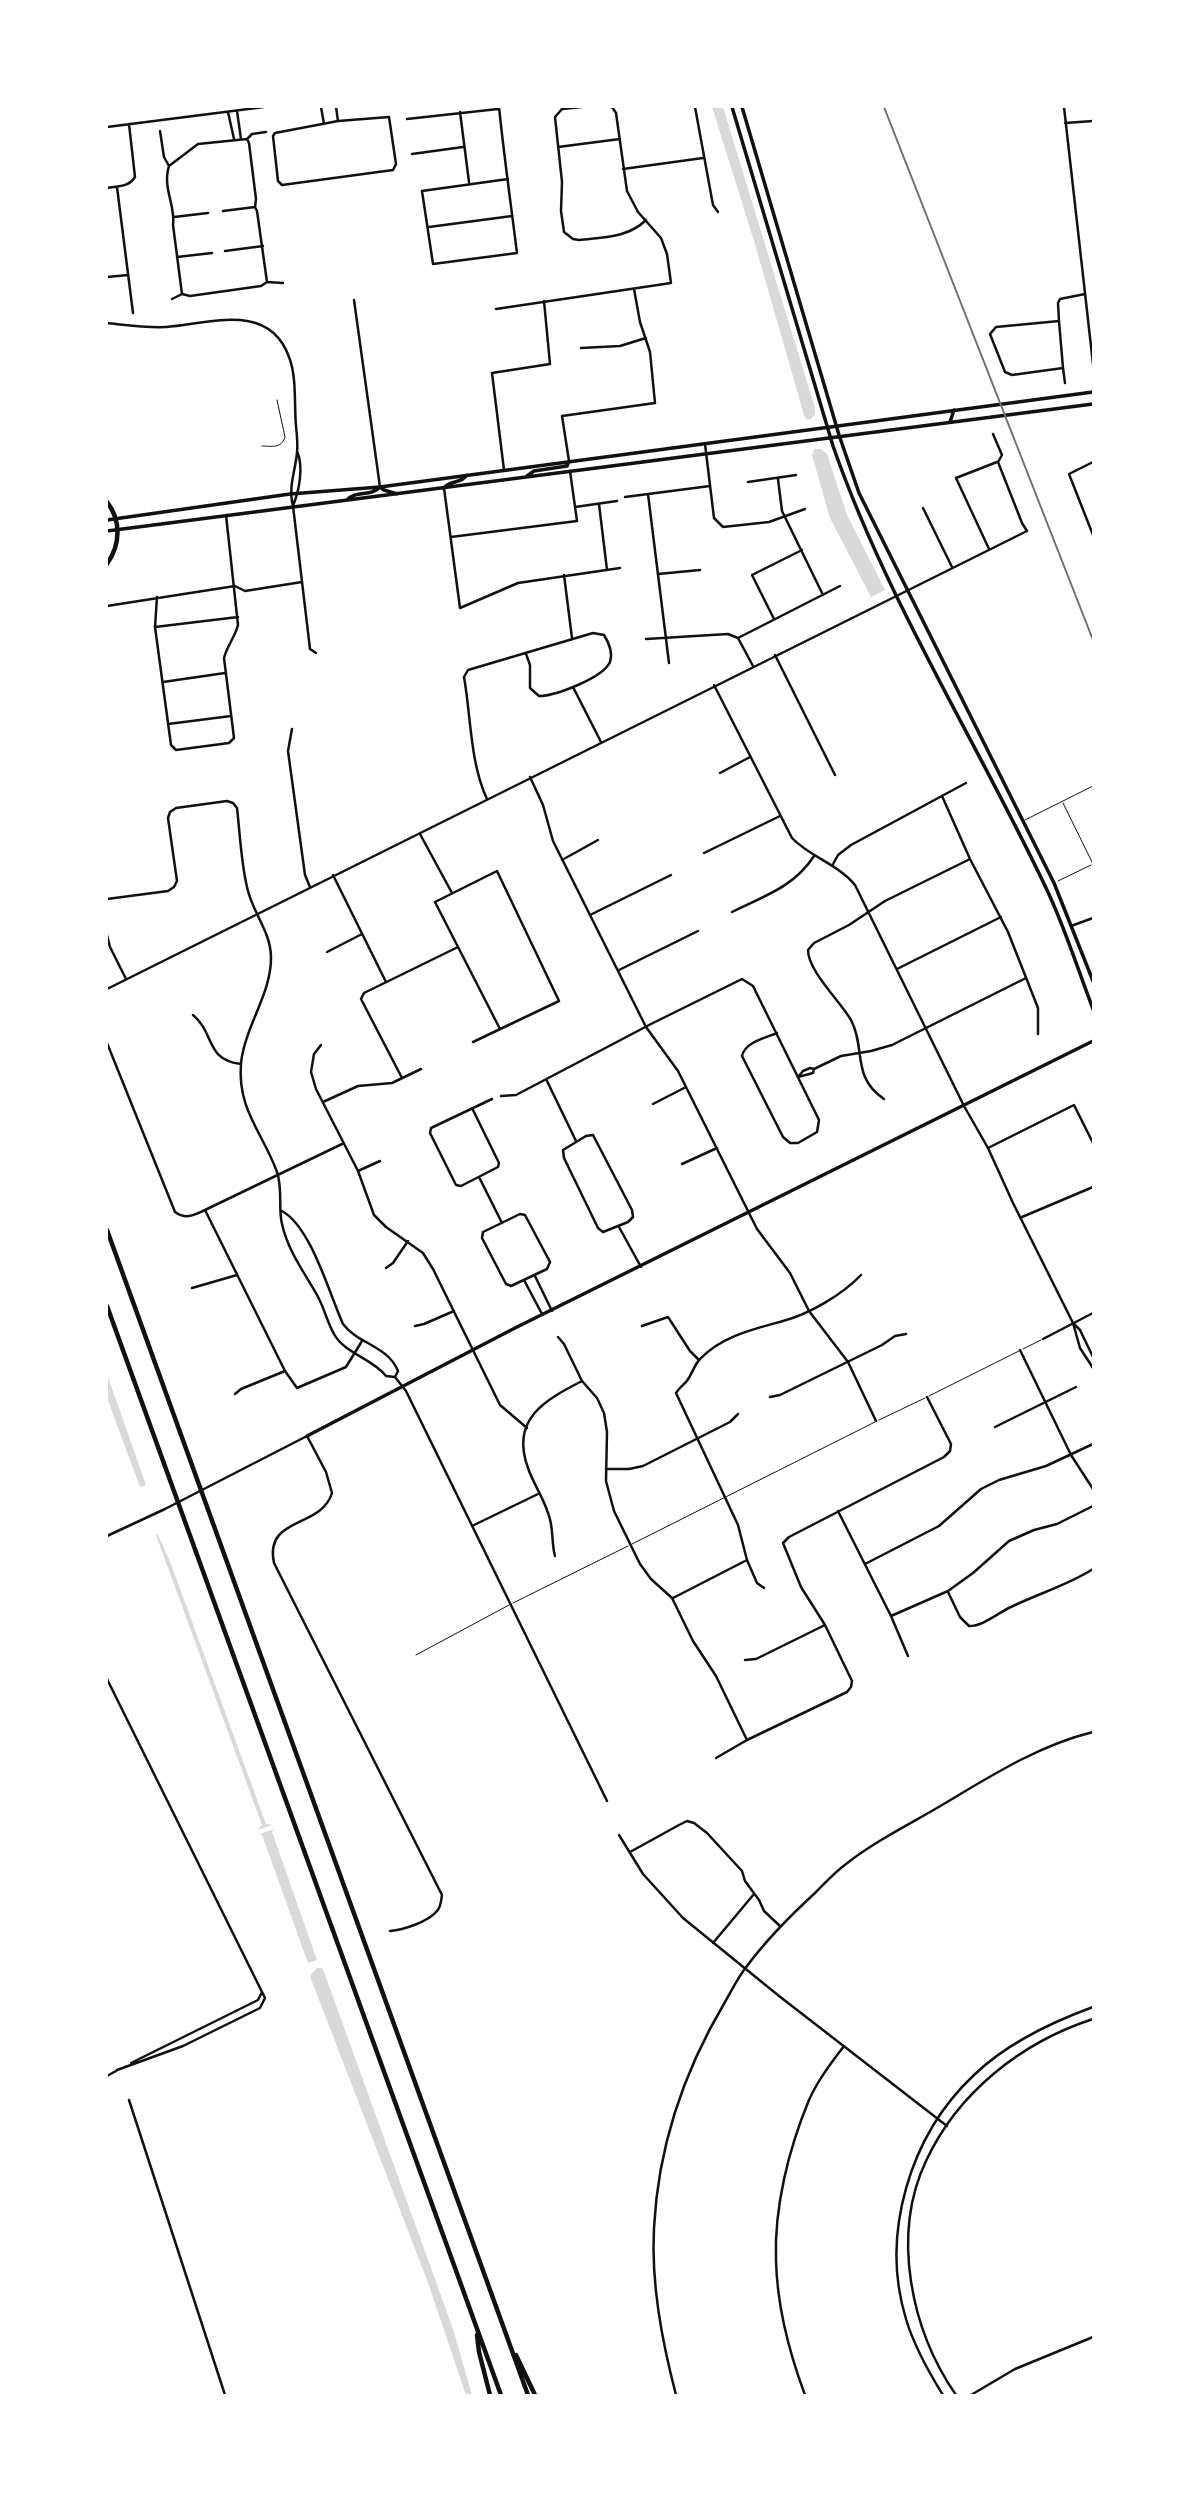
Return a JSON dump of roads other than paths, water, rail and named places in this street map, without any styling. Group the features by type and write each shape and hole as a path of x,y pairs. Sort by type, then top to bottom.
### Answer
{"highway":[{"path":"107,502 117,519 114,551 107,564"},
{"path":"107,1230 528,2395"},
{"path":"107,1306 501,2395"},
{"path":"476,2327 479,2352 490,2395"},
{"path":"503,2327 535,2395"}],"main road":[{"path":"732,107 828,428 851,495 897,594 1047,891 1093,1009"},
{"path":"742,107 839,435 859,493 1054,883 1093,981"},
{"path":"107,520 290,494 467,475 1093,392"},
{"path":"107,531 1093,404"},
{"path":"950,422 954,410"},
{"path":"526,477 534,471 567,466 569,461"},
{"path":"444,488 448,483 462,480 467,475"},
{"path":"380,486 397,494"},
{"path":"347,500 353,495 374,492 380,486"},
{"path":"307,1436 543,1315 1093,1041"}],"street":[{"path":"107,127 264,107"},
{"path":"321,107 324,125"},
{"path":"337,107 338,121"},
{"path":"456,107 460,112"},
{"path":"462,107 460,112 463,147 469,183"},
{"path":"582,107 562,109 555,122 562,182 563,227 568,236 579,240 623,234 633,231 646,220"},
{"path":"495,309 671,284 664,246 655,228 632,203 623,169 616,113 612,107"},
{"path":"695,107 713,205 718,212"},
{"path":"1063,107 1093,364"},
{"path":"407,119 499,108 508,179 512,216 517,253 433,264 422,191 508,179"},
{"path":"235,109 241,139"},
{"path":"228,112 234,140"},
{"path":"389,117 396,164 393,170 282,185 278,181 273,136 275,133 324,125 338,121 389,117"},
{"path":"1065,123 1093,121"},
{"path":"107,188 132,183 135,173 128,124"},
{"path":"231,127 236,129 240,126"},
{"path":"160,131 164,158 169,166"},
{"path":"182,294 174,217 170,210 166,176 169,166 198,144 247,139 252,134 266,132"},
{"path":"247,139 267,282"},
{"path":"558,148 620,139"},
{"path":"412,154 463,147"},
{"path":"623,169 703,158"},
{"path":"117,187 133,313"},
{"path":"222,211 255,207"},
{"path":"174,217 208,213"},
{"path":"427,227 512,216"},
{"path":"225,251 263,246"},
{"path":"177,257 212,253"},
{"path":"107,277 128,275"},
{"path":"172,299 182,294 190,296 261,286 267,282 283,283"},
{"path":"569,461 562,416 655,403 650,352 637,313 634,289"},
{"path":"1065,383 1058,303 1060,299 1093,291"},
{"path":"355,300 380,486"},
{"path":"504,470 492,373 550,364 544,300"},
{"path":"107,323 168,327 237,318 269,331 281,342 290,358 297,452 290,494 310,649 316,653"},
{"path":"1059,321 996,327 990,334 1005,372 1012,375 1063,368"},
{"path":"581,348 620,346 646,338"},
{"path":"989,549 956,478 998,462 1002,455 993,434"},
{"path":"705,444 714,518 723,527 769,522 805,509"},
{"path":"293,506 298,493 300,458 297,452"},
{"path":"107,989 1027,531 998,462"},
{"path":"1093,462 1069,474 1093,535"},
{"path":"451,537 577,521 570,471"},
{"path":"748,482 796,475"},
{"path":"778,479 782,511 823,595"},
{"path":"625,497 710,486"},
{"path":"444,488 460,608 518,583 620,568"},
{"path":"648,494 669,663"},
{"path":"575,507 617,501"},
{"path":"599,504 607,570"},
{"path":"923,508 952,567"},
{"path":"157,597 155,627 171,745 176,750 229,743 234,738 225,673 225,652 236,636 238,617 226,515"},
{"path":"774,619 752,575 802,550"},
{"path":"658,574 701,570"},
{"path":"564,575 572,638"},
{"path":"107,606 235,586 245,591 302,582"},
{"path":"738,638 840,586"},
{"path":"155,627 238,617"},
{"path":"487,799 479,778 464,677 468,670 593,633 604,635 609,644 611,659 607,667 573,687 539,696 530,688 530,665 526,654"},
{"path":"646,639 728,634 738,638 753,666"},
{"path":"775,656 835,775"},
{"path":"162,682 225,673"},
{"path":"714,685 792,838 814,856 848,877 855,885 1073,1323 1080,1349 1093,1367"},
{"path":"573,687 601,742"},
{"path":"168,724 231,716"},
{"path":"292,729 288,751 305,875 310,887"},
{"path":"720,773 750,757"},
{"path":"530,777 543,804 549,831 562,860 646,1027 674,1065 757,1229 790,1273 809,1311 848,1362 876,1421"},
{"path":"832,866 838,855 851,845 966,783"},
{"path":"942,796 970,859 1001,917 1026,978 1038,1008 1038,1034"},
{"path":"107,899 168,891 174,887 177,881 168,818 170,812 176,808 227,801 237,808 247,887 270,941 271,960 267,980 247,1035 241,1064 243,1093 250,1118 278,1175 282,1211 280,1221 299,1267 318,1296 335,1337 355,1355 380,1368 386,1377 395,1377"},
{"path":"704,853 780,816"},
{"path":"419,834 452,893"},
{"path":"562,860 598,840"},
{"path":"732,912 789,884 805,870 814,856"},
{"path":"884,1099 873,1091 865,1078 853,1022 813,965 808,954 810,945 885,901 970,859"},
{"path":"473,1042 500,1030 559,1001 497,871 435,902 500,1030"},
{"path":"333,875 386,982"},
{"path":"590,915 671,875"},
{"path":"896,969 1001,917"},
{"path":"1071,926 1093,918"},
{"path":"618,971 698,931"},
{"path":"327,952 362,934"},
{"path":"107,935 126,979"},
{"path":"402,1078 361,999 364,993 458,947"},
{"path":"798,1077 813,1073 814,1069 832,1059 892,1045 1026,978"},
{"path":"501,1096 516,1095 742,979 753,986 777,1033 820,1124 814,1135 793,1143 785,1140 742,1056 748,1045 777,1033"},
{"path":"193,1015 200,1020 219,1057 230,1063 241,1064"},
{"path":"107,1043 175,1212 181,1217 190,1217 343,1143"},
{"path":"321,1045 314,1055 311,1072 316,1089 358,1171 374,1215 386,1227 423,1253 500,1405 527,1428"},
{"path":"323,1102 358,1086 392,1083 421,1069"},
{"path":"546,1080 576,1141"},
{"path":"653,1104 686,1087"},
{"path":"472,1108 499,1163 498,1167 461,1186 456,1185 430,1133 431,1128 472,1108 492,1099"},
{"path":"988,1148 1074,1105 1093,1143"},
{"path":"593,1135 604,1152 632,1210 633,1217 619,1226 603,1232 598,1228 564,1158 562,1150 576,1141 593,1135"},
{"path":"682,1164 717,1148"},
{"path":"358,1171 380,1161"},
{"path":"479,1177 502,1223"},
{"path":"1022,1218 1093,1187"},
{"path":"205,1210 285,1371 297,1388 305,1387 346,1367 362,1341"},
{"path":"282,1211 293,1217 319,1262 343,1324 349,1332 390,1357 398,1371 395,1377"},
{"path":"520,1214 525,1215 550,1262 547,1269 535,1275 511,1286 506,1284 482,1238 483,1232 520,1214"},
{"path":"619,1226 641,1267"},
{"path":"386,1268 393,1263 408,1241"},
{"path":"192,1288 237,1275"},
{"path":"535,1275 552,1311"},
{"path":"764,1588 757,1583 747,1560 741,1534 676,1393 699,1360 715,1347 743,1332 809,1311 852,1285 861,1275"},
{"path":"524,1280 543,1315"},
{"path":"415,1326 454,1311"},
{"path":"1043,1339 1093,1313"},
{"path":"642,1326 668,1317 699,1360"},
{"path":"1073,1323 1080,1330 1093,1357"},
{"path":"771,1397 848,1362 895,1336 906,1334"},
{"path":"558,1337 582,1381 597,1398 604,1413 609,1498 631,1545 651,1580 672,1598 693,1641 716,1676 747,1740"},
{"path":"1020,1350 1071,1455 1093,1489"},
{"path":"235,1394 285,1371"},
{"path":"395,1377 402,1386 607,1801"},
{"path":"555,1556 552,1524 524,1452 527,1428 531,1417 548,1399 582,1381"},
{"path":"995,1427 1076,1387"},
{"path":"716,1758 747,1740 847,1692 851,1687 852,1681 825,1625 802,1587 783,1543 789,1537 944,1457 950,1451 951,1444 927,1397"},
{"path":"606,1469 643,1466 730,1422 738,1414"},
{"path":"107,1536 307,1436 326,1472 332,1493 324,1508 276,1537 273,1544 274,1563 442,1895 437,1912 399,1930 390,1931"},
{"path":"865,1564 939,1526 981,1489 1093,1444"},
{"path":"472,1526 539,1493"},
{"path":"891,1616 948,1591 974,1573 1009,1541 1056,1524 1093,1506"},
{"path":"838,1511 908,1656"},
{"path":"672,1598 747,1560"},
{"path":"948,1591 960,1617 969,1626 976,1626 1004,1610 1077,1579 1093,1569"},
{"path":"745,1660 756,1659 825,1625"},
{"path":"107,1679 265,1998 260,2008 183,2046 117,2070"},
{"path":"676,2395 662,2342 655,2278 653,2228 660,2166 675,2111 694,2059 745,1969 780,1926 845,1864 993,1774 1056,1743 1093,1732"},
{"path":"630,1852 687,1821 694,1823 707,1833 742,1871 745,1881 764,1911 780,1926"},
{"path":"619,1835 643,1874 683,1918 947,2126"},
{"path":"713,1943 754,1894"},
{"path":"107,2076 258,2000 262,1992"},
{"path":"943,2395 918,2352 910,2332 902,2305 898,2272 899,2225 905,2195 921,2147 939,2118 972,2076 991,2060 1065,2018 1093,2007"},
{"path":"956,2395 925,2340 911,2286 910,2225 926,2160 947,2126 981,2085 1000,2068 1030,2047 1093,2019"},
{"path":"805,2395 786,2334 778,2284 776,2259 779,2216 795,2141 810,2099 823,2074 844,2046"},
{"path":"130,2100 225,2395"},
{"path":"971,2395 1015,2369 1093,2337"}],"lane":[{"path":"262,446 281,445 285,437 277,400"},
{"path":"1014,826 1093,786"},
{"path":"1054,883 1093,864 1062,802"},
{"path":"492,1099 501,1096"},
{"path":"416,1655 510,1605 1043,1339"}],"railway":[{"path":"884,107 1093,640"}]}
